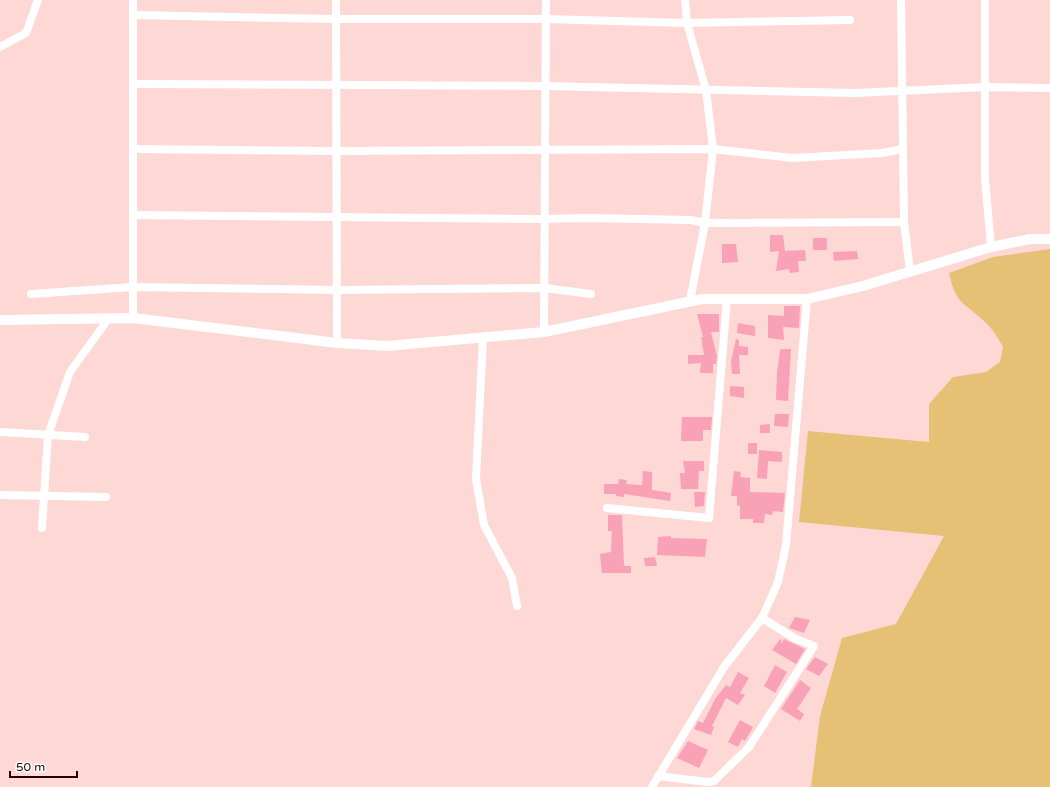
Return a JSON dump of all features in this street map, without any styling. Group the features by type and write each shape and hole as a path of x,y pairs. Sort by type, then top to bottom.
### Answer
{"street":[{"path":"0,47 26,33 38,0"},
{"path":"133,0 133,318"},
{"path":"336,0 337,343"},
{"path":"544,332 546,0"},
{"path":"685,0 687,23 706,90 713,150 705,223 690,301"},
{"path":"901,0 901,90 904,222 910,271"},
{"path":"985,0 985,178 991,248"},
{"path":"133,15 336,19 546,19 687,23 850,20"},
{"path":"133,84 545,86 855,93 986,87 1050,88"},
{"path":"133,149 336,151 713,150 792,158 882,153 902,150"},
{"path":"133,215 544,219 587,218 683,220 705,223 904,222"},
{"path":"0,320 133,318 337,343 387,346 544,332 702,299 807,299 863,286 991,248 1030,239 1050,239"},
{"path":"31,294 133,287 337,290 544,288 591,294"},
{"path":"607,508 709,518 727,299"},
{"path":"652,787 724,667 762,618 778,582 786,545 807,299"},
{"path":"42,528 48,435 70,372 109,318"},
{"path":"483,337 476,479 484,525 512,578 517,606"},
{"path":"0,432 85,437"},
{"path":"0,495 106,497"},
{"path":"658,776 708,782 714,781 749,747 814,646 794,638 762,618"}],"shaded area":[{"path":"1050,249 1050,787 811,787 820,716 842,638 896,624 944,536 799,522 808,431 929,442 929,404 953,377 986,372 1000,362 1003,347 988,324 961,302 954,291 949,273 993,257"}],"building":[{"path":"770,235 783,235 785,251 805,250 806,261 798,261 799,272 790,273 789,269 776,271 779,251 770,252"},
{"path":"813,238 827,238 827,250 813,250"},
{"path":"722,244 736,244 738,262 722,263"},
{"path":"857,251 858,259 834,261 833,252"},
{"path":"784,306 800,306 799,328 783,327 784,340 768,338 768,315 784,316"},
{"path":"697,314 719,314 719,332 711,332 717,356 716,364 713,364 713,373 700,373 701,363 688,364 688,355 704,355 701,337 703,337"},
{"path":"738,323 755,326 755,336 737,333"},
{"path":"736,339 739,340 739,346 748,347 748,355 739,355 740,374 732,374 731,361"},
{"path":"791,349 788,401 776,400 777,373 780,350"},
{"path":"730,386 744,387 744,398 730,396"},
{"path":"775,414 789,414 788,427 774,426"},
{"path":"682,417 712,417 711,430 703,430 703,441 681,441"},
{"path":"770,424 770,433 760,433 760,425"},
{"path":"748,443 757,443 757,454 748,454"},
{"path":"759,450 782,452 782,462 768,461 767,479 757,478"},
{"path":"683,461 704,461 704,471 699,471 698,489 681,489 680,473 685,473"},
{"path":"643,471 652,472 652,490 671,493 670,501 624,494 624,497 616,496 616,494 604,494 604,484 618,484 619,479 627,480 626,484 642,485"},
{"path":"734,471 741,472 740,477 750,478 750,492 785,493 783,512 773,511 772,515 765,514 764,523 753,523 753,519 740,519 740,505 737,506 737,496 731,496"},
{"path":"694,492 705,492 704,506 695,507"},
{"path":"608,515 622,515 624,566 631,566 631,573 602,573 600,554 611,552 612,531 608,531"},
{"path":"671,536 671,538 707,539 705,557 657,555 658,537"},
{"path":"655,557 657,566 645,566 644,558"},
{"path":"795,617 810,620 804,633 789,628"},
{"path":"781,638 781,644 784,639 805,649 796,664 772,650"},
{"path":"815,657 828,664 819,676 806,669"},
{"path":"775,665 787,672 775,693 764,686"},
{"path":"738,672 749,678 740,693 745,695 738,705 726,698 712,726 714,727 711,735 694,729 698,721 703,723 715,699 726,685 730,687"},
{"path":"800,680 811,688 797,709 804,714 800,721 781,709"},
{"path":"740,720 753,727 745,741 742,739 738,747 728,742"},
{"path":"688,741 708,750 699,768 677,758"}]}
